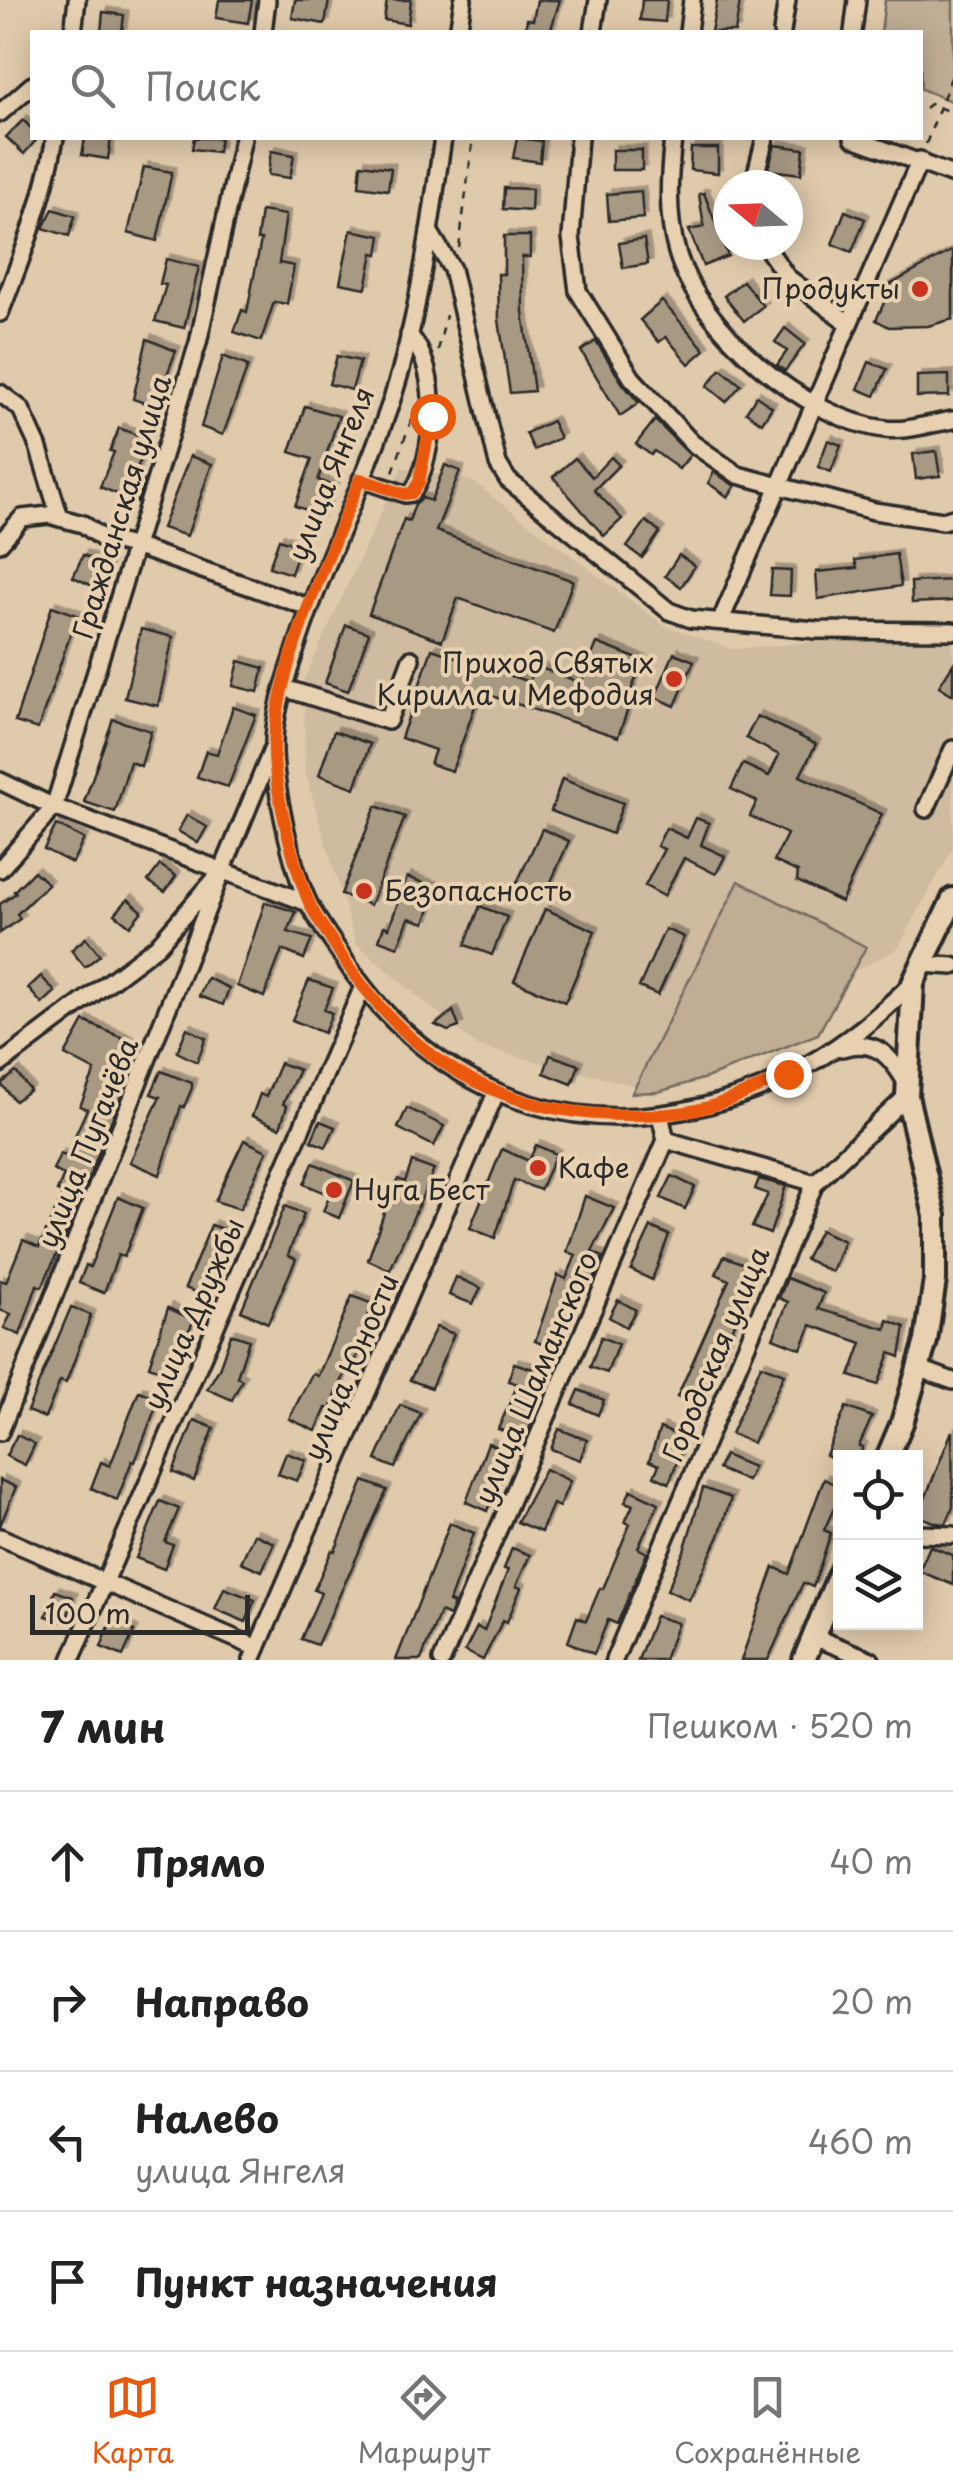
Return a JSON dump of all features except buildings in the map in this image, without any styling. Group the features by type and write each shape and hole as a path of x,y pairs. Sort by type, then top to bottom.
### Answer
{"main road":[{"name":"улица Янгеля","path":"917,973 947,926 953,899"},
{"path":"890,1450 926,1341 934,1280 935,1216 907,1090 917,973"},
{"path":"804,1660 833,1590"}],"street":[{"path":"72,30 77,0"},
{"path":"263,30 268,0"},
{"path":"458,30 463,0"},
{"path":"593,30 598,0"},
{"path":"688,30 692,0"},
{"path":"782,30 787,0"},
{"path":"852,30 857,0"},
{"path":"0,113 30,87"},
{"path":"0,314 35,226 55,140"},
{"name":"Гражданская улица","path":"0,869 54,806 198,343 243,140"},
{"name":"улица Янгеля","path":"443,140 409,336 394,392 308,607 284,688 274,746 286,828 308,903 362,989 408,1034 468,1079 496,1093 580,1115 660,1114 703,1108 788,1074 860,1030 917,973"},
{"path":"579,140 570,237 578,291 632,378 692,442 738,475 874,511 942,521 953,518"},
{"path":"674,140 668,186 677,253 706,310 748,358 814,404 851,422 888,430 953,420"},
{"path":"757,170 764,140"},
{"path":"859,140 953,175"},
{"path":"721,620 920,160"},
{"path":"429,232 444,252 454,278 498,464 508,480 669,611 691,620 816,630 953,630"},
{"path":"776,260 787,277 848,323"},
{"path":"360,479 404,494 412,493 419,482 432,416 428,373 418,345 409,336"},
{"path":"0,392 21,409 38,446 60,518"},
{"path":"0,544 22,518 49,515 82,524 103,540 137,547 308,607"},
{"path":"284,688 388,721 412,659"},
{"name":"улица Пугачёва","path":"0,1432 274,746"},
{"path":"926,809 953,749"},
{"path":"0,781 54,806 308,903"},
{"path":"0,1064 156,946 222,871"},
{"path":"917,973 953,966"},
{"name":"улица Дружбы","path":"71,1660 362,989"},
{"path":"824,1054 856,1044 881,1048 893,1059 907,1090"},
{"name":"Городская улица","path":"614,1660 815,1183 907,1090"},
{"name":"улица Юности","path":"254,1654 496,1093"},
{"path":"660,1114 666,1140 815,1183"},
{"name":"улица Шаманского","path":"442,1660 666,1140"},
{"path":"918,1368 953,1381"},
{"path":"923,1534 953,1535"},
{"path":"0,1537 254,1654"},
{"path":"814,1637 871,1660"}],"path":[{"path":"920,160 953,72"},
{"path":"924,108 930,104 953,113"},
{"path":"454,278 474,140"},
{"path":"428,373 440,346 447,312"},
{"path":"387,488 416,406"}],"shaded area":[{"path":"885,0 953,0 953,102 923,90 923,30 881,30"},
{"path":"402,467 472,481 665,626 733,649 953,630 953,848 898,948 639,1087 477,1046 356,944 305,772 304,680"},
{"path":"739,881 866,947 818,1034 706,1078 658,1092 632,1093"}],"place":[{"name":"Продукты","path":"920,289"},
{"name":"Приход Святых Кирилла и Мефодия","path":"674,679"},
{"name":"Безопасность","path":"364,891"},
{"name":"Кафе","path":"538,1168"},
{"name":"Нуга Бест","path":"334,1190"}],"route":[{"path":"432,416 419,482 412,493 404,494 360,479 308,607 284,688 274,746 286,828 308,903 362,989 408,1034 468,1079 496,1093 580,1115 660,1114 703,1108 788,1074"}]}
